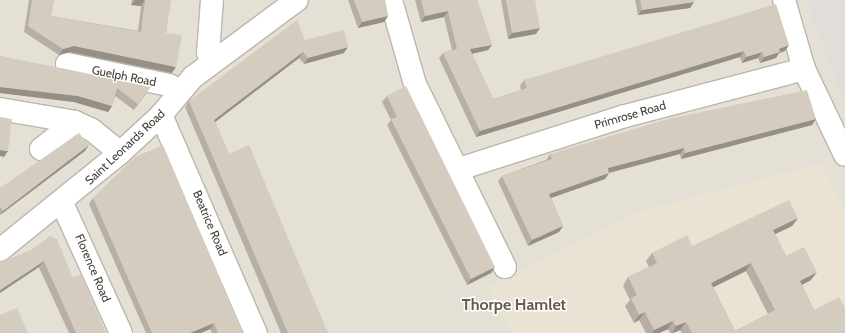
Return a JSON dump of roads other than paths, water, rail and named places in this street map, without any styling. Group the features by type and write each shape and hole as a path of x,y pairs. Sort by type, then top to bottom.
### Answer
{"street":[{"path":"212,0 208,53 213,61"},
{"name":"Saint Leonards Road","path":"0,250 62,203 120,153 161,115 179,91 213,61 297,0"},
{"path":"391,0 415,84 459,169 505,266"},
{"path":"784,0 804,69 845,155"},
{"name":"Guelph Road","path":"67,64 169,85 179,91"},
{"name":"Primrose Road","path":"459,169 625,116 804,69"},
{"path":"0,109 75,122 92,130 120,153"},
{"name":"Beatrice Road","path":"161,115 256,333"},
{"path":"41,149 75,122"},
{"name":"Florence Road","path":"62,203 121,333"}],"district":[{"name":"Thorpe Hamlet","path":"514,305"}]}
